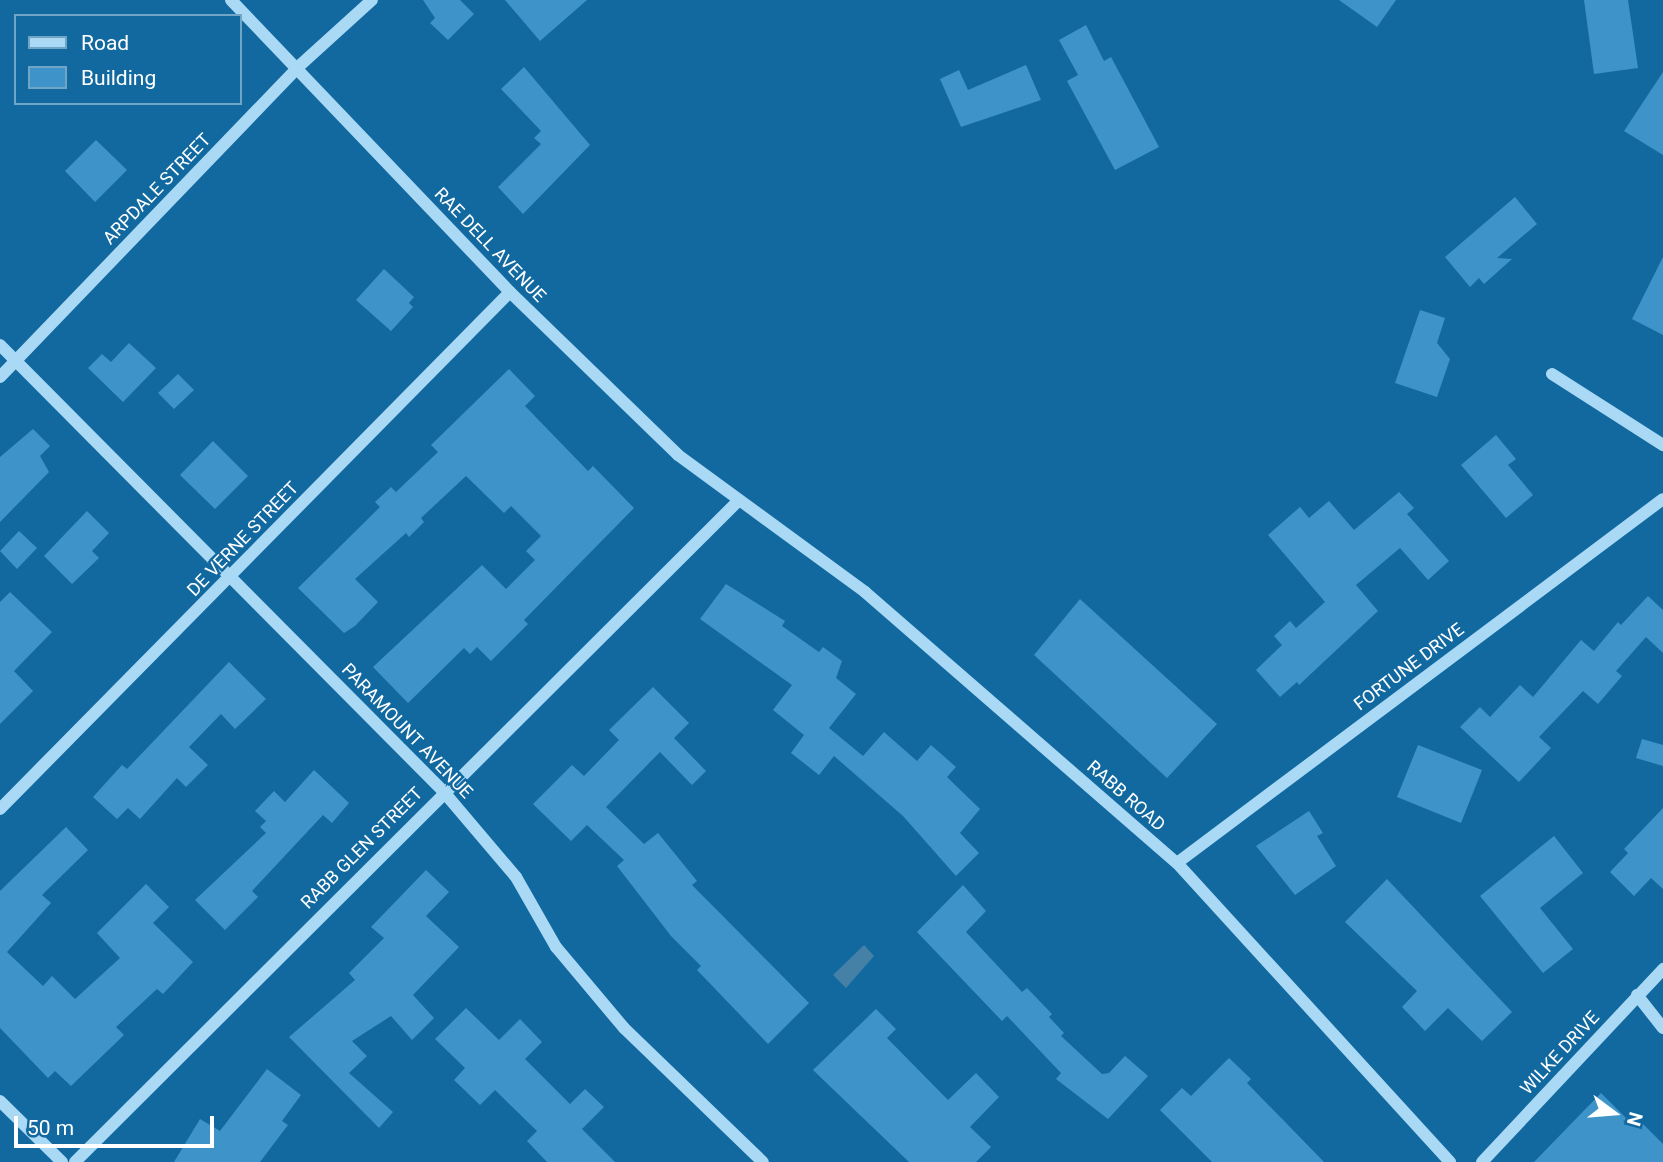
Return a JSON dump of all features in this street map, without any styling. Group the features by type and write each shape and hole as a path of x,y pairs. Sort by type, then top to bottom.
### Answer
{"street":[{"name":"RAE DELL AVENUE","path":"231,0 510,292 678,455 737,502"},
{"name":"ARPDALE STREET","path":"0,377 297,68 372,0"},
{"name":"DE VERNE STREET","path":"0,809 510,292"},
{"name":"PARAMOUNT AVENUE","path":"0,345 443,791 516,877 556,947 624,1028 763,1162"},
{"path":"1552,374 1663,445"},
{"name":"FORTUNE DRIVE","path":"1177,863 1663,499"},
{"name":"RABB GLEN STREET","path":"75,1162 443,791 737,502"},
{"name":"RABB ROAD","path":"737,502 865,593 1177,863 1450,1162"},
{"name":"WILKE DRIVE","path":"1482,1162 1663,969"},
{"path":"1637,995 1663,1028"},
{"path":"0,1101 62,1162"}],"water":[{"path":"864,945 874,956 846,988 833,975"}],"building":[{"path":"423,0 460,0 474,14 448,40 430,23 435,18"},
{"path":"505,0 587,0 540,41"},
{"path":"1339,0 1396,0 1377,27"},
{"path":"1584,0 1628,0 1638,68 1594,74"},
{"path":"1086,25 1104,61 1111,57 1159,147 1115,170 1067,81 1078,75 1059,40"},
{"path":"1026,65 1041,100 961,127 940,79 959,70 968,90"},
{"path":"524,67 590,145 523,214 498,187 541,144 534,138 541,131 501,89"},
{"path":"1663,72 1663,155 1624,131"},
{"path":"96,140 127,170 95,202 65,171"},
{"path":"1515,197 1537,224 1497,258 1512,259 1484,284 1479,278 1470,287 1445,257"},
{"path":"1663,257 1663,335 1632,319"},
{"path":"384,269 414,297 409,303 413,307 391,331 356,300"},
{"path":"1420,310 1445,318 1437,343 1450,359 1437,397 1395,383"},
{"path":"129,343 156,368 123,402 88,368 102,354 111,362"},
{"path":"509,369 535,396 525,406 588,471 593,466 634,508 524,620 528,624 491,661 477,647 470,654 464,648 408,703 373,667 482,565 506,589 535,560 526,551 541,536 511,506 504,513 466,476 421,518 424,522 409,537 406,533 355,579 378,602 355,626 344,633 298,588 380,507 375,502 391,487 396,492 438,452 431,445"},
{"path":"178,374 194,390 174,409 158,393"},
{"path":"33,429 50,446 40,456 49,472 0,522 0,457"},
{"path":"1496,435 1516,459 1508,465 1533,495 1506,518 1461,465"},
{"path":"213,441 248,476 215,509 180,475"},
{"path":"1399,492 1414,508 1407,514 1449,561 1428,580 1400,548 1356,585 1378,611 1299,685 1297,682 1280,697 1256,670 1282,645 1274,636 1290,621 1296,628 1325,602 1268,535 1300,507 1309,518 1329,501 1354,530"},
{"path":"87,511 109,533 92,551 99,558 72,584 44,556"},
{"path":"19,531 37,548 17,569 0,551"},
{"path":"726,584 785,621 782,626 819,652 823,647 842,661 836,678 856,694 829,728 863,756 884,732 917,761 931,745 956,767 947,777 980,809 960,833 979,853 956,876 903,816 834,756 819,775 791,753 804,735 773,710 792,685 700,619"},
{"path":"10,592 52,632 14,671 33,691 0,724 0,602"},
{"path":"1648,596 1663,610 1663,653 1646,637 1616,671 1622,676 1598,704 1583,691 1539,737 1551,748 1519,782 1460,727 1480,707 1490,717 1520,685 1533,697 1581,640 1594,651 1618,622 1621,625"},
{"path":"1080,599 1217,724 1167,778 1034,655"},
{"path":"229,662 266,699 235,729 221,714 189,747 208,765 186,787 177,778 140,819 128,808 117,819 93,797 122,765 127,769"},
{"path":"653,687 689,723 674,738 706,771 692,785 660,752 606,807 644,844 658,833 697,881 692,885 809,1003 768,1044 697,970 701,966 671,936 617,866 624,860 587,825 571,841 533,804 572,765 584,776 619,740 609,730"},
{"path":"1642,739 1663,745 1663,766 1636,758"},
{"path":"1418,745 1482,770 1461,823 1397,797"},
{"path":"314,770 349,803 332,823 323,815 252,891 258,897 225,930 195,900 266,833 260,827 266,821 255,811 274,791 285,802"},
{"path":"1663,808 1663,889 1651,878 1634,896 1610,872 1628,853 1624,849"},
{"path":"1309,811 1323,833 1317,836 1336,866 1295,895 1256,846"},
{"path":"66,827 88,850 42,895 51,903 7,952 43,986 52,976 75,999 120,958 97,933 146,884 169,907 153,923 193,962 163,994 157,989 116,1027 124,1035 71,1086 55,1071 48,1078 0,1028 0,891"},
{"path":"1554,836 1583,873 1540,908 1573,949 1543,973 1480,896"},
{"path":"426,870 449,892 426,916 459,947 413,995 434,1018 412,1040 391,1016 352,1041 367,1056 349,1073 393,1112 379,1128 289,1037 355,980 349,973 384,938 371,927"},
{"path":"1387,879 1512,1012 1482,1041 1448,1008 1425,1031 1402,1007 1417,991 1345,922"},
{"path":"963,885 986,911 966,932 1022,992 1027,988 1052,1014 1049,1017 1064,1033 1061,1036 1102,1074 1109,1073 1125,1056 1148,1076 1108,1119 1056,1079 1061,1073 1007,1016 1002,1021 917,932"},
{"path":"466,1008 499,1040 520,1019 542,1042 525,1059 570,1104 585,1089 604,1107 582,1129 615,1162 547,1162 527,1141 537,1131 495,1090 480,1105 454,1080 465,1068 435,1039"},
{"path":"876,1009 896,1029 887,1038 948,1100 976,1073 999,1097 970,1127 991,1147 976,1162 909,1162 813,1070"},
{"path":"1229,1058 1251,1079 1247,1083 1324,1162 1212,1162 1160,1110 1182,1088 1191,1096"},
{"path":"267,1069 301,1095 282,1121 288,1125 260,1162 174,1162 200,1119 220,1131"},
{"path":"1601,1093 1626,1118 1632,1113 1663,1144 1663,1162 1534,1162"}]}
